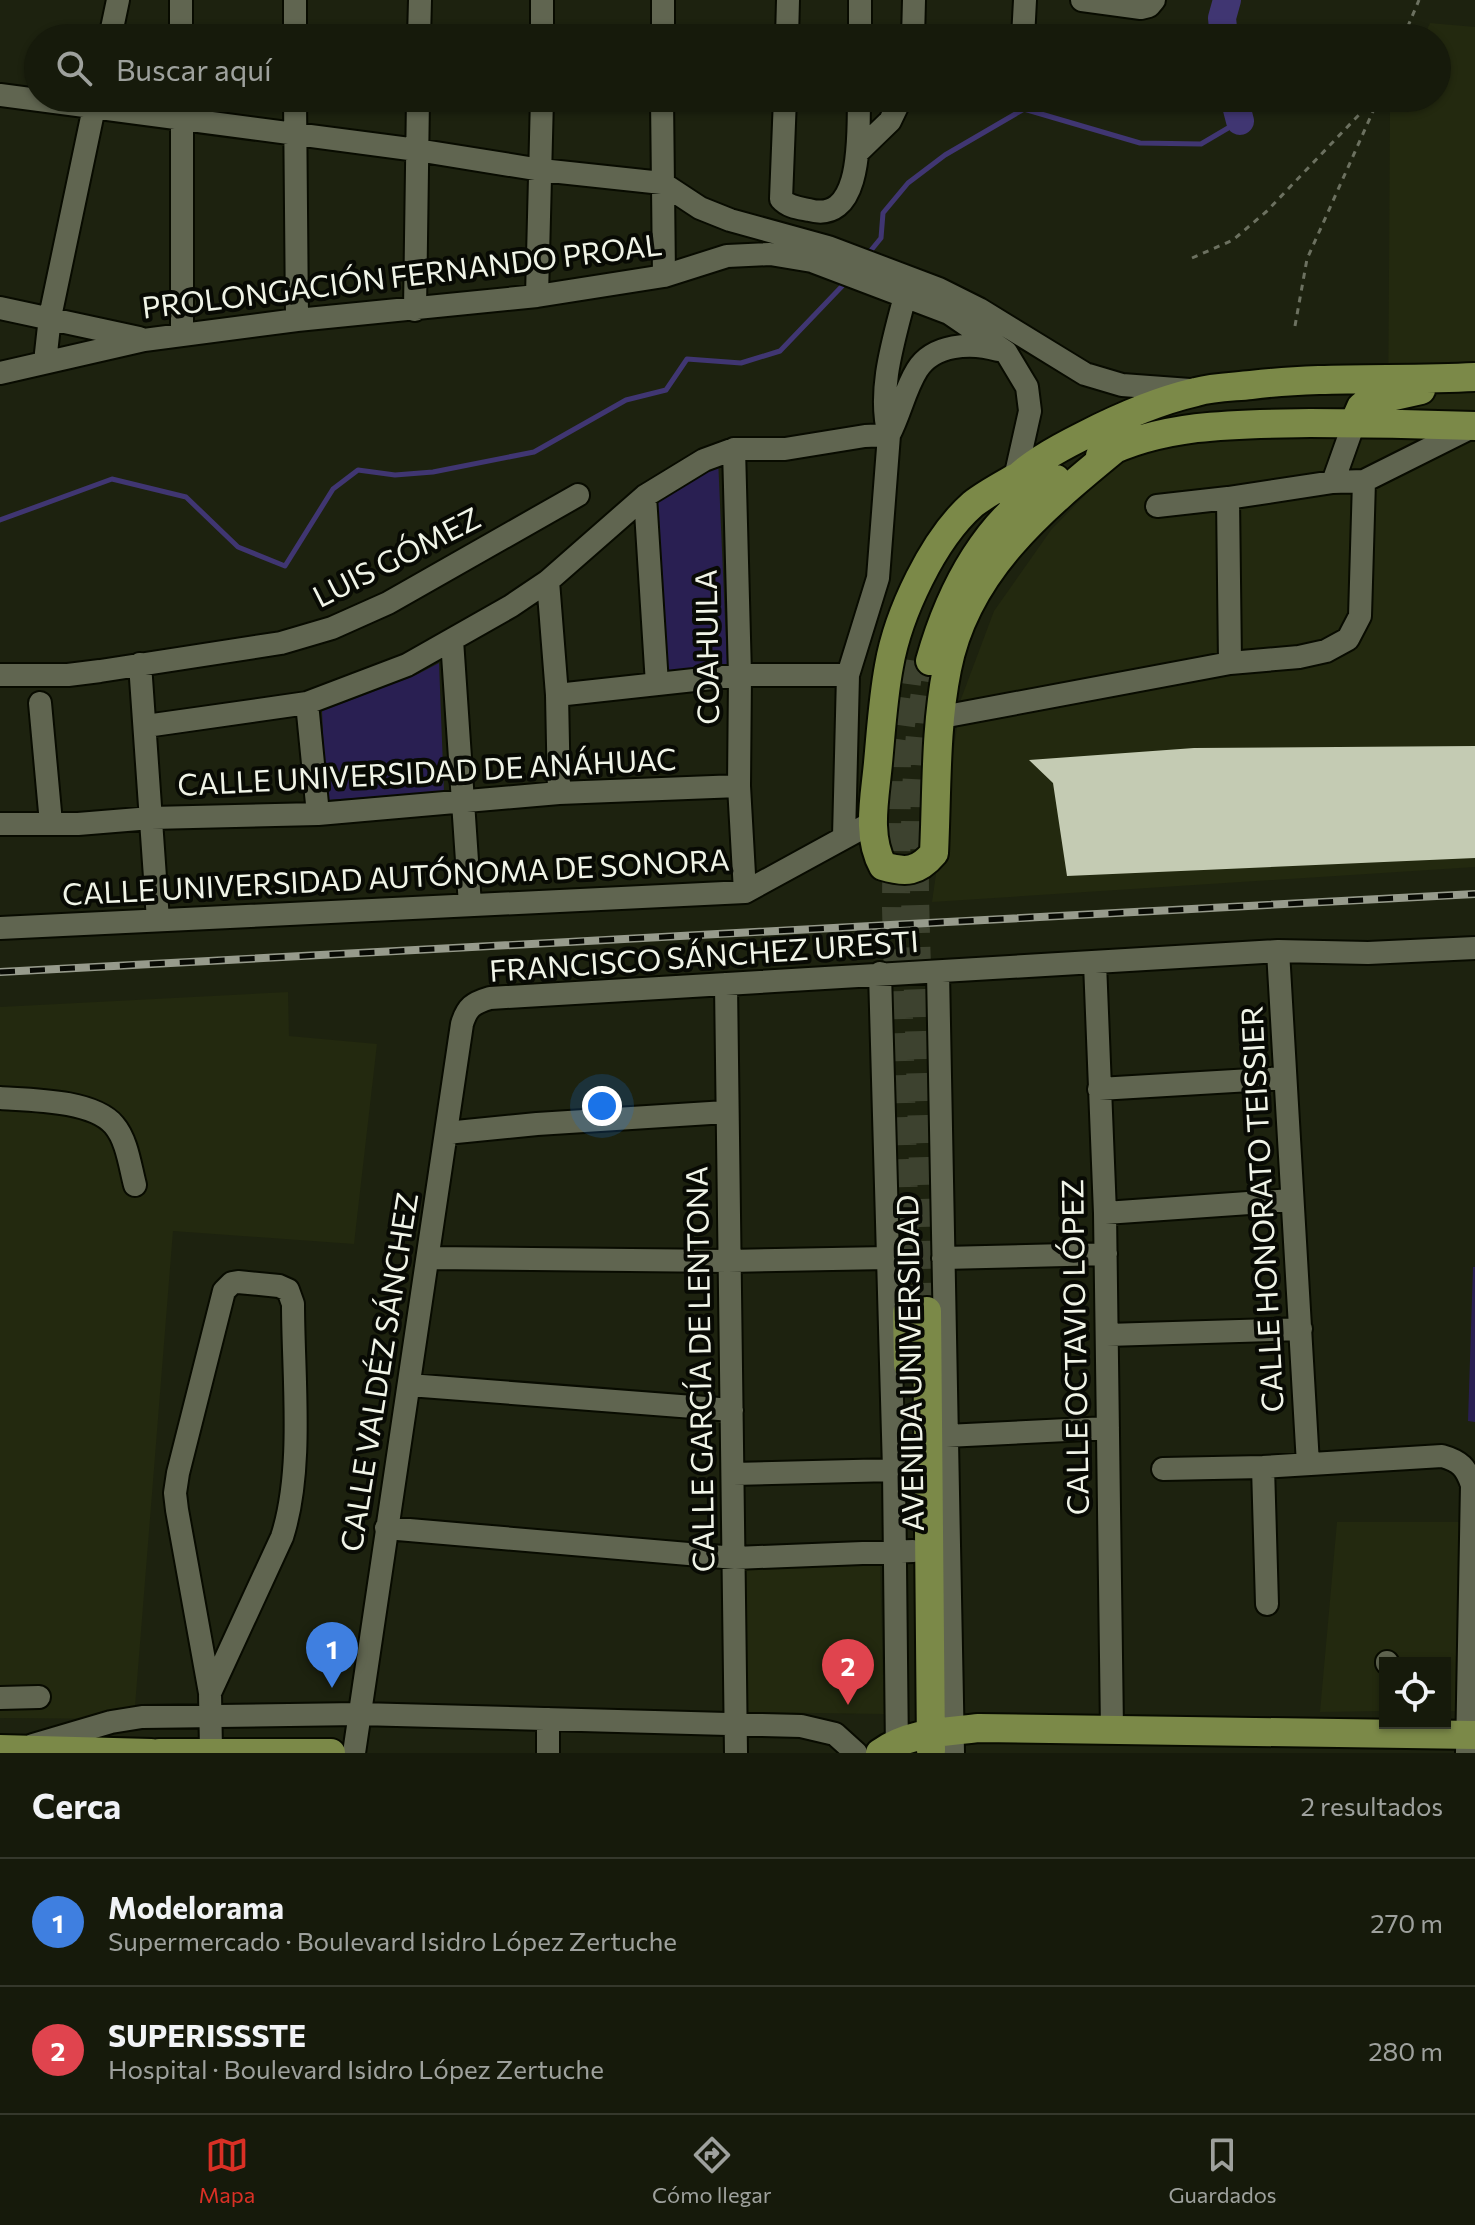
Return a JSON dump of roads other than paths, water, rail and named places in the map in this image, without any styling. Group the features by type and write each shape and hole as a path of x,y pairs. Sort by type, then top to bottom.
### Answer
{"main road":[{"path":"1115,449 1055,498 1005,549 977,590 947,667 934,853 923,866 901,871 883,866 875,852 873,822 889,663 909,602 928,564 965,513 981,498 1054,451 1112,421 1151,405 1199,391 1288,381 1381,377 1469,378"},
{"path":"1354,423 1361,407 1376,398 1469,378"},
{"path":"1015,478 970,530 946,566 931,595 920,660 972,561 1001,522 1048,484 1115,449 1155,436 1199,428 1260,424 1475,426"},
{"name":"AVENIDA UNIVERSIDAD","path":"917,1312 919,1745 904,1552 917,1312"},
{"path":"919,1745 979,1728 1389,1729 1470,1741"},
{"path":"10,1749 151,1753"},
{"path":"159,1753 331,1753"}],"street":[{"path":"113,24 118,0"},
{"path":"181,0 181,24"},
{"path":"295,0 295,24"},
{"path":"419,24 420,0"},
{"path":"542,0 542,24"},
{"path":"663,0 663,24"},
{"path":"787,24 788,0"},
{"path":"860,0 860,24"},
{"path":"913,24 914,0"},
{"path":"1024,24 1025,0"},
{"path":"1082,0 1141,8 1151,3"},
{"path":"0,95 24,97"},
{"path":"45,362 50,317 93,112"},
{"path":"182,112 182,335"},
{"path":"196,112 295,134 541,170 662,183 700,208 730,220 979,309 1057,359 1095,378 1122,385 1199,391"},
{"path":"295,112 297,320"},
{"path":"415,310 418,112"},
{"path":"537,296 542,112"},
{"path":"662,112 664,276"},
{"path":"784,112 781,199 787,205 822,214 837,208 845,199 853,178 858,152 859,112"},
{"path":"858,152 890,121 894,112"},
{"name":"PROLONGACIÓN FERNANDO PROAL","path":"0,373 144,340 297,320 537,296 664,276 727,256 820,254"},
{"path":"886,278 905,296 949,313 1006,352 1027,387 1030,411 1015,478"},
{"path":"844,837 848,675 878,578 889,435 883,414 893,345 905,296"},
{"path":"0,308 144,340"},
{"path":"889,435 900,415 916,370 936,353 961,346 982,345 1006,352"},
{"path":"1333,482 1354,423"},
{"path":"1157,506 1333,482 1364,481 1475,426"},
{"path":"146,726 307,703 407,665 548,581 645,496 704,460 734,449 785,449 889,435"},
{"name":"COAHUILA","path":"734,449 740,675 739,786 745,892"},
{"path":"942,717 1230,663 1299,657 1326,651 1348,639 1360,616 1364,481"},
{"name":"LUIS GÓMEZ","path":"0,675 68,675 281,643 332,628 388,603 578,495"},
{"path":"645,496 657,684"},
{"path":"1228,498 1230,663"},
{"path":"548,581 557,695 559,793"},
{"path":"452,640 470,905"},
{"path":"140,664 158,920"},
{"path":"557,695 740,675 848,675"},
{"path":"40,703 51,823"},
{"path":"307,703 318,814"},
{"name":"CALLE UNIVERSIDAD DE ANÁHUAC","path":"0,824 78,824 151,818 318,814 559,793 739,786"},
{"name":"CALLE UNIVERSIDAD AUTÓNOMA DE SONORA","path":"0,928 745,892 873,822"},
{"name":"FRANCISCO SÁNCHEZ URESTI","path":"474,1003 490,998 1278,951 1368,953 1475,948"},
{"name":"CALLE HONORATO TEISSIER","path":"1278,951 1308,1464"},
{"name":"CALLE OCTAVIO LÓPEZ","path":"1095,963 1106,1254 1112,1730"},
{"name":"AVENIDA UNIVERSIDAD","path":"919,1745 946,1436 938,972"},
{"name":"AVENIDA UNIVERSIDAD","path":"880,973 894,1470 904,1552"},
{"name":"CALLE GARCÍA DE LENTONA","path":"726,984 736,1753"},
{"name":"CALLE VALDÉZ SÁNCHEZ","path":"354,1753 462,1024 466,1011 474,1003"},
{"path":"1099,1089 1285,1078"},
{"path":"0,1098 87,1108 102,1115 115,1126 122,1140 135,1185"},
{"path":"446,1133 726,1112"},
{"path":"1105,1213 1292,1200"},
{"path":"943,1258 1106,1254"},
{"path":"429,1258 728,1261 888,1258"},
{"path":"210,1704 282,1537 291,1504 295,1475 293,1304 288,1290 279,1286 238,1282 232,1283 224,1291 175,1493 210,1704 211,1751"},
{"path":"1107,1335 1301,1329"},
{"path":"409,1385 732,1410"},
{"path":"946,1436 1108,1428"},
{"path":"1163,1469 1263,1467 1442,1456 1457,1460 1472,1485 1470,1741"},
{"path":"1263,1467 1267,1604"},
{"path":"733,1474 894,1470"},
{"path":"386,1528 735,1558 904,1552"},
{"path":"0,1698 39,1697"},
{"path":"10,1749 111,1722 210,1704 359,1714 820,1729 835,1734 856,1753"},
{"path":"548,1719 548,1753"}],"waterway":[{"path":"1223,24 1227,0"},
{"path":"868,254 881,238 883,213 908,183 945,155 1019,112"},
{"path":"1034,112 1140,143 1201,144 1240,121"},
{"path":"1238,112 1240,121"},
{"path":"0,520 112,479 186,497 238,547 285,566 333,489 358,470 395,475 433,472 534,452 626,400 666,390 687,359 741,363 780,351 847,281"}],"tunnel":[{"path":"907,1313 896,908 897,754 910,660"},
{"path":"927,1311 915,869 916,785 930,661"}],"railway":[{"path":"0,972 1475,894"}],"place":[{"name":"Modelorama","path":"332,1688"},
{"name":"SUPERISSSTE","path":"848,1705"}]}
